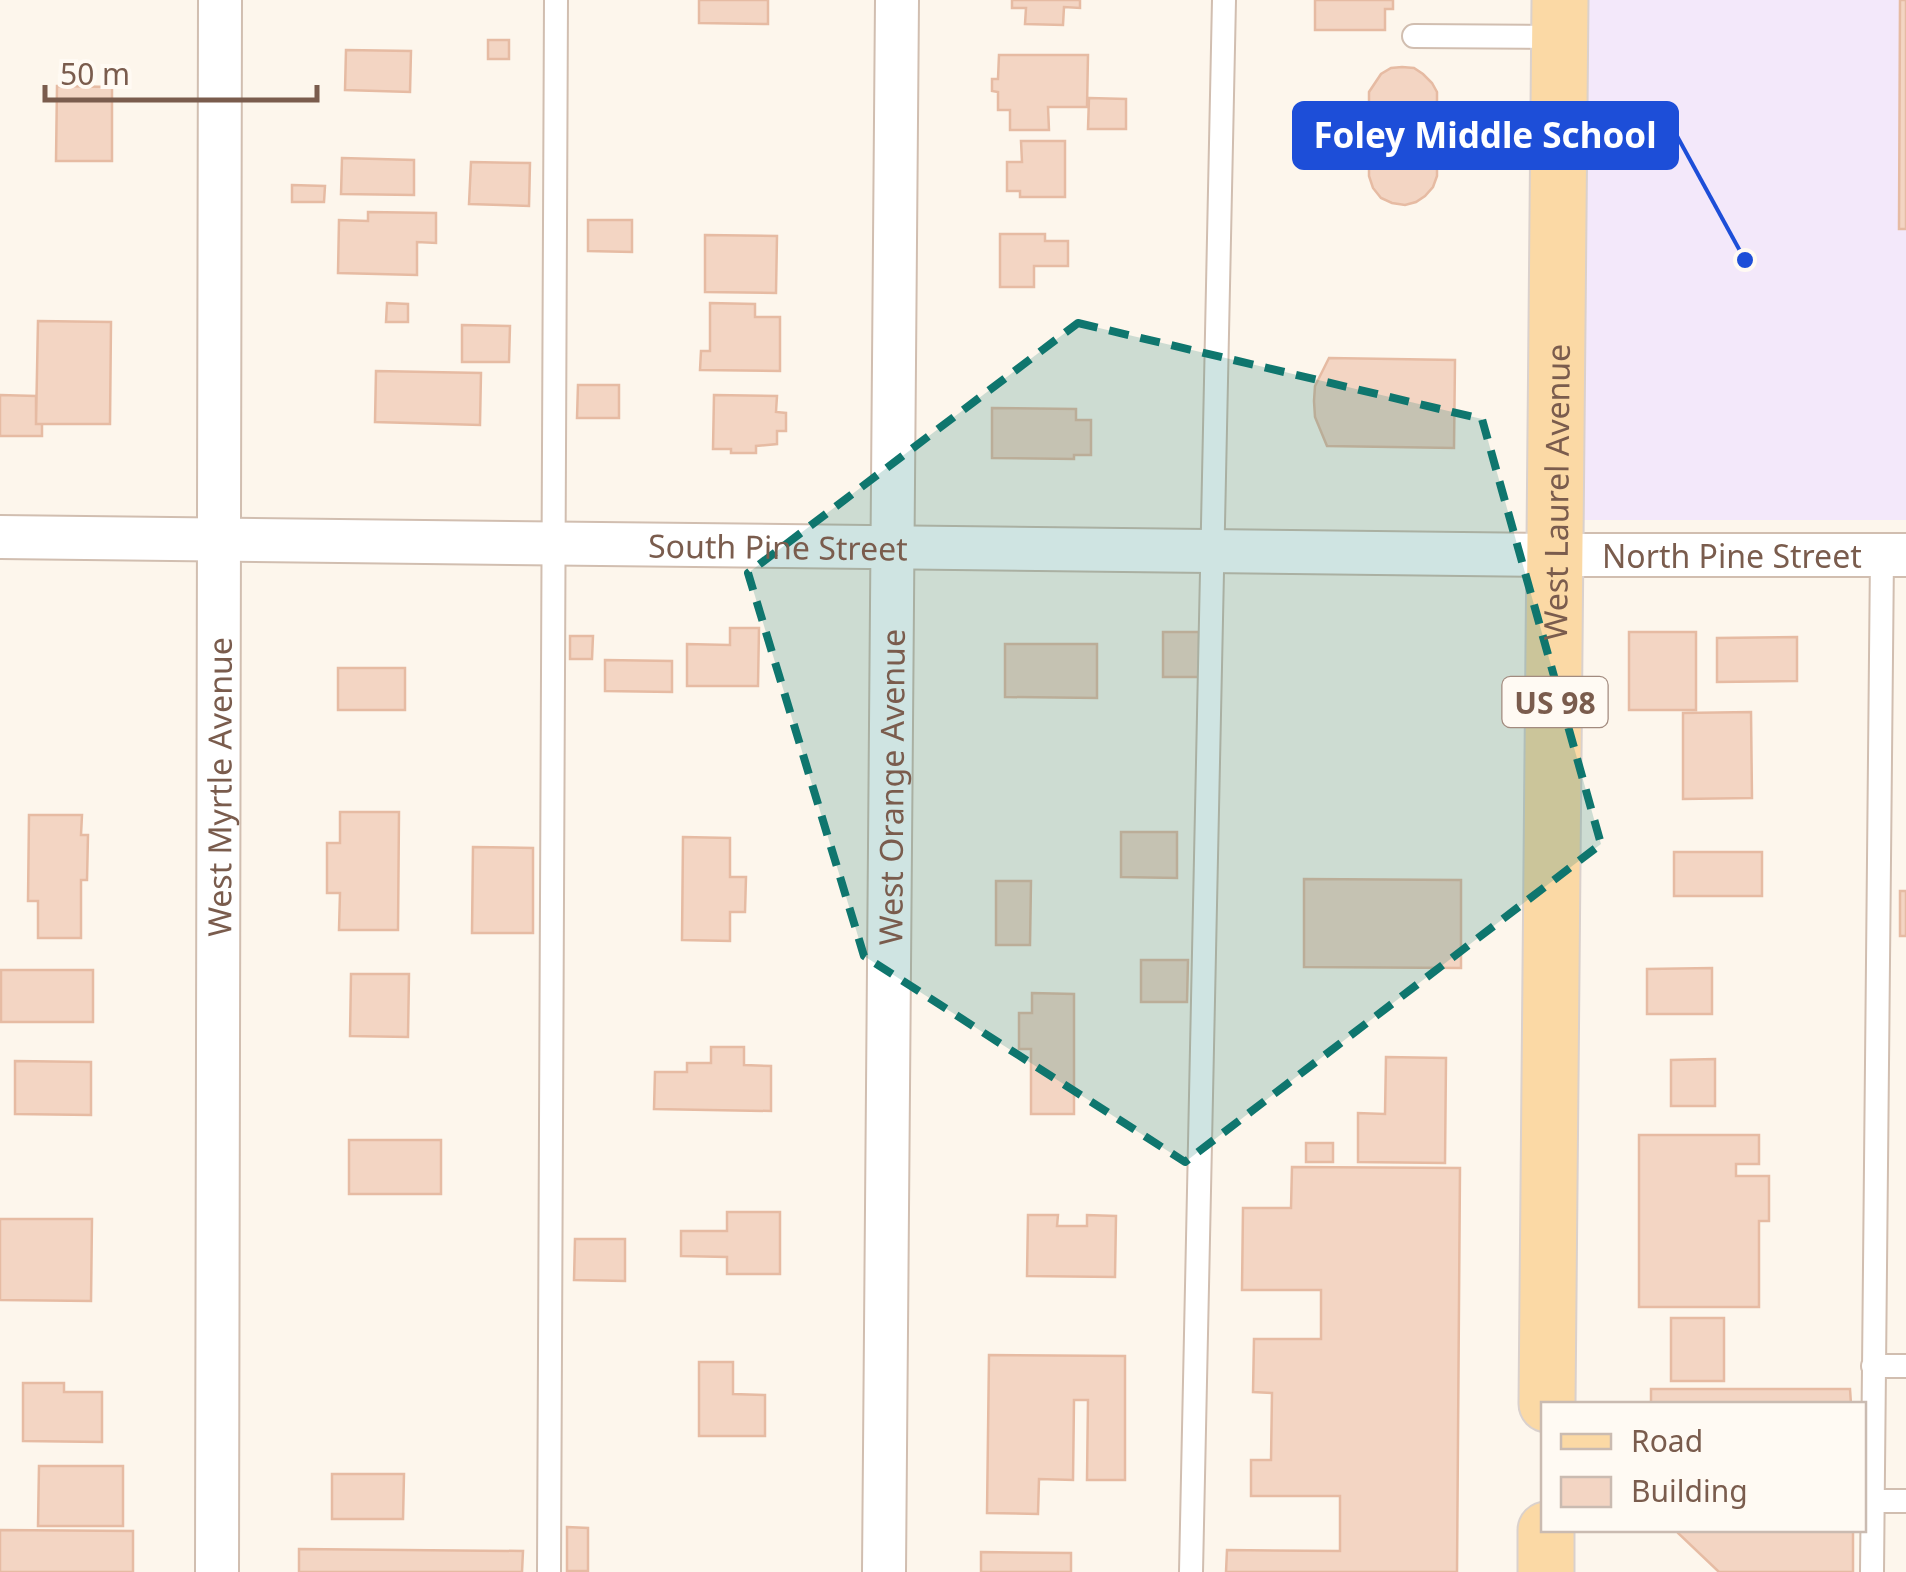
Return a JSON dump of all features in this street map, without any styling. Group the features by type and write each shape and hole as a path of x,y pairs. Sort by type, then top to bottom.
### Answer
{"main road":[{"name":"West Laurel Avenue","path":"1548,1402 1560,18"},
{"path":"1546,1532 1546,1572"}],"street":[{"name":"West Myrtle Avenue","path":"217,1572 220,0"},
{"name":"West Orange Avenue","path":"884,1572 896,0"},
{"name":"South Pine Street","path":"0,537 1556,555"},
{"name":"North Pine Street","path":"1556,555 1894,555"}],"lane":[{"path":"549,1572 556,0"},
{"path":"1191,1572 1224,0"},
{"path":"1414,36 1560,18"},
{"path":"1872,1572 1873,1366 1894,555"},
{"path":"1873,1366 1906,1366"},
{"path":"1873,1501 1906,1501"}],"highlighted area":[{"path":"1078,323 1482,419 1601,844 1185,1162 864,956 748,573"}],"shaded area":[{"path":"1584,0 1906,0 1906,520 1582,520"}],"building":[{"path":"699,0 768,0 768,24 699,23"},
{"path":"1012,0 1080,0 1080,8 1064,7 1063,25 1025,24 1026,8 1012,8"},
{"path":"1315,0 1393,0 1393,9 1385,9 1385,30 1315,30"},
{"path":"1900,0 1906,0 1906,229 1899,229"},
{"path":"488,40 509,40 509,59 488,59"},
{"path":"346,50 411,51 410,92 345,90"},
{"path":"999,55 1088,55 1087,107 1048,107 1049,130 1010,130 1010,110 998,110 998,92 992,91 992,79 998,79"},
{"path":"1402,67 1423,74 1437,92 1437,176 1425,196 1405,205 1381,198 1369,176 1369,92 1381,74"},
{"path":"57,86 112,87 112,161 56,161"},
{"path":"1089,98 1126,99 1126,129 1088,129"},
{"path":"1021,141 1065,141 1065,197 1020,197 1020,191 1007,191 1007,162 1022,162"},
{"path":"342,158 414,160 414,195 341,194"},
{"path":"471,162 530,163 529,206 469,204"},
{"path":"292,185 325,186 324,202 292,202"},
{"path":"368,212 436,213 436,243 417,242 417,275 338,273 339,220 368,221"},
{"path":"588,220 632,220 632,252 588,251"},
{"path":"1000,234 1045,234 1045,241 1068,241 1068,266 1034,266 1034,287 1000,287"},
{"path":"705,235 777,236 776,293 705,292"},
{"path":"387,303 408,304 408,322 386,322"},
{"path":"710,303 755,304 755,317 780,317 780,371 700,370 701,351 710,351"},
{"path":"38,321 111,322 110,424 36,424"},
{"path":"462,325 510,326 509,362 462,362"},
{"path":"1329,358 1455,360 1454,448 1327,446 1315,417 1314,401 1315,386"},
{"path":"376,371 481,373 480,425 375,422"},
{"path":"578,385 619,385 619,418 577,418"},
{"path":"0,395 36,396 36,424 42,424 42,436 0,436"},
{"path":"714,395 777,396 776,412 786,413 786,431 777,431 777,444 756,446 756,453 713,449"},
{"path":"992,408 1076,409 1076,420 1091,420 1091,455 1074,455 1074,459 992,458"},
{"path":"730,628 759,628 758,686 687,686 687,644 730,645"},
{"path":"1163,632 1199,632 1199,677 1163,677"},
{"path":"1629,632 1696,632 1696,710 1629,710"},
{"path":"570,636 593,636 592,659 570,659"},
{"path":"1797,637 1797,681 1717,682 1717,638"},
{"path":"1005,644 1097,644 1097,698 1005,697"},
{"path":"605,660 672,661 672,692 605,691"},
{"path":"338,668 405,668 405,710 338,710"},
{"path":"1751,712 1752,798 1683,799 1683,713"},
{"path":"340,812 399,812 398,930 339,930 340,893 327,893 327,843 340,843"},
{"path":"29,815 82,815 81,835 88,835 87,880 81,880 81,938 38,938 38,901 28,901"},
{"path":"1121,832 1177,832 1177,878 1121,877"},
{"path":"683,837 730,838 730,877 746,877 745,912 730,912 730,941 682,940"},
{"path":"473,847 533,848 533,933 472,933"},
{"path":"1674,852 1762,852 1762,896 1674,896"},
{"path":"1304,879 1461,880 1461,968 1304,967"},
{"path":"996,881 1031,881 1030,945 996,945"},
{"path":"1900,891 1906,891 1906,936 1900,936"},
{"path":"1141,960 1188,960 1187,1002 1141,1002"},
{"path":"1712,968 1712,1014 1647,1014 1647,969"},
{"path":"1,970 93,970 93,1022 1,1022"},
{"path":"351,974 409,974 408,1037 350,1036"},
{"path":"1032,993 1074,994 1074,1114 1031,1114 1031,1049 1019,1049 1019,1013 1032,1013"},
{"path":"711,1047 744,1047 744,1065 771,1066 771,1111 654,1109 655,1072 687,1072 687,1063 711,1063"},
{"path":"1386,1057 1446,1058 1445,1163 1358,1162 1358,1113 1385,1114"},
{"path":"1715,1059 1715,1106 1671,1106 1671,1060"},
{"path":"15,1061 91,1062 91,1115 15,1114"},
{"path":"1639,1135 1759,1135 1759,1164 1736,1164 1736,1176 1769,1176 1769,1221 1759,1221 1759,1307 1639,1307"},
{"path":"349,1140 441,1140 441,1194 349,1194"},
{"path":"1306,1143 1333,1143 1333,1162 1306,1162"},
{"path":"1292,1167 1460,1168 1457,1572 1226,1572 1227,1550 1340,1551 1340,1496 1251,1496 1251,1460 1271,1460 1272,1393 1253,1392 1254,1339 1321,1339 1321,1290 1242,1290 1243,1208 1291,1208"},
{"path":"727,1212 780,1212 780,1274 727,1274 727,1257 681,1256 681,1231 727,1231"},
{"path":"1028,1215 1058,1215 1057,1226 1087,1226 1087,1215 1116,1216 1115,1277 1027,1276"},
{"path":"0,1219 92,1219 91,1301 0,1300"},
{"path":"575,1239 625,1239 625,1281 574,1280"},
{"path":"1671,1318 1724,1318 1724,1381 1671,1381"},
{"path":"989,1355 1125,1356 1125,1480 1087,1480 1088,1400 1074,1400 1073,1480 1039,1479 1038,1514 987,1513"},
{"path":"699,1362 733,1362 733,1394 765,1395 765,1436 699,1436"},
{"path":"23,1383 64,1383 64,1392 102,1392 102,1442 23,1441"},
{"path":"1651,1389 1850,1389 1851,1402 1651,1402"},
{"path":"39,1466 123,1466 123,1526 38,1526"},
{"path":"332,1474 404,1474 403,1519 332,1519"},
{"path":"567,1527 588,1528 588,1571 567,1571"},
{"path":"0,1530 133,1531 133,1572 0,1572"},
{"path":"1853,1532 1853,1572 1719,1572 1678,1533"},
{"path":"299,1549 523,1551 522,1572 299,1572"},
{"path":"981,1552 1071,1553 1071,1572 981,1572"}],"place":[{"name":"Foley Middle School","path":"1745,260"}]}
